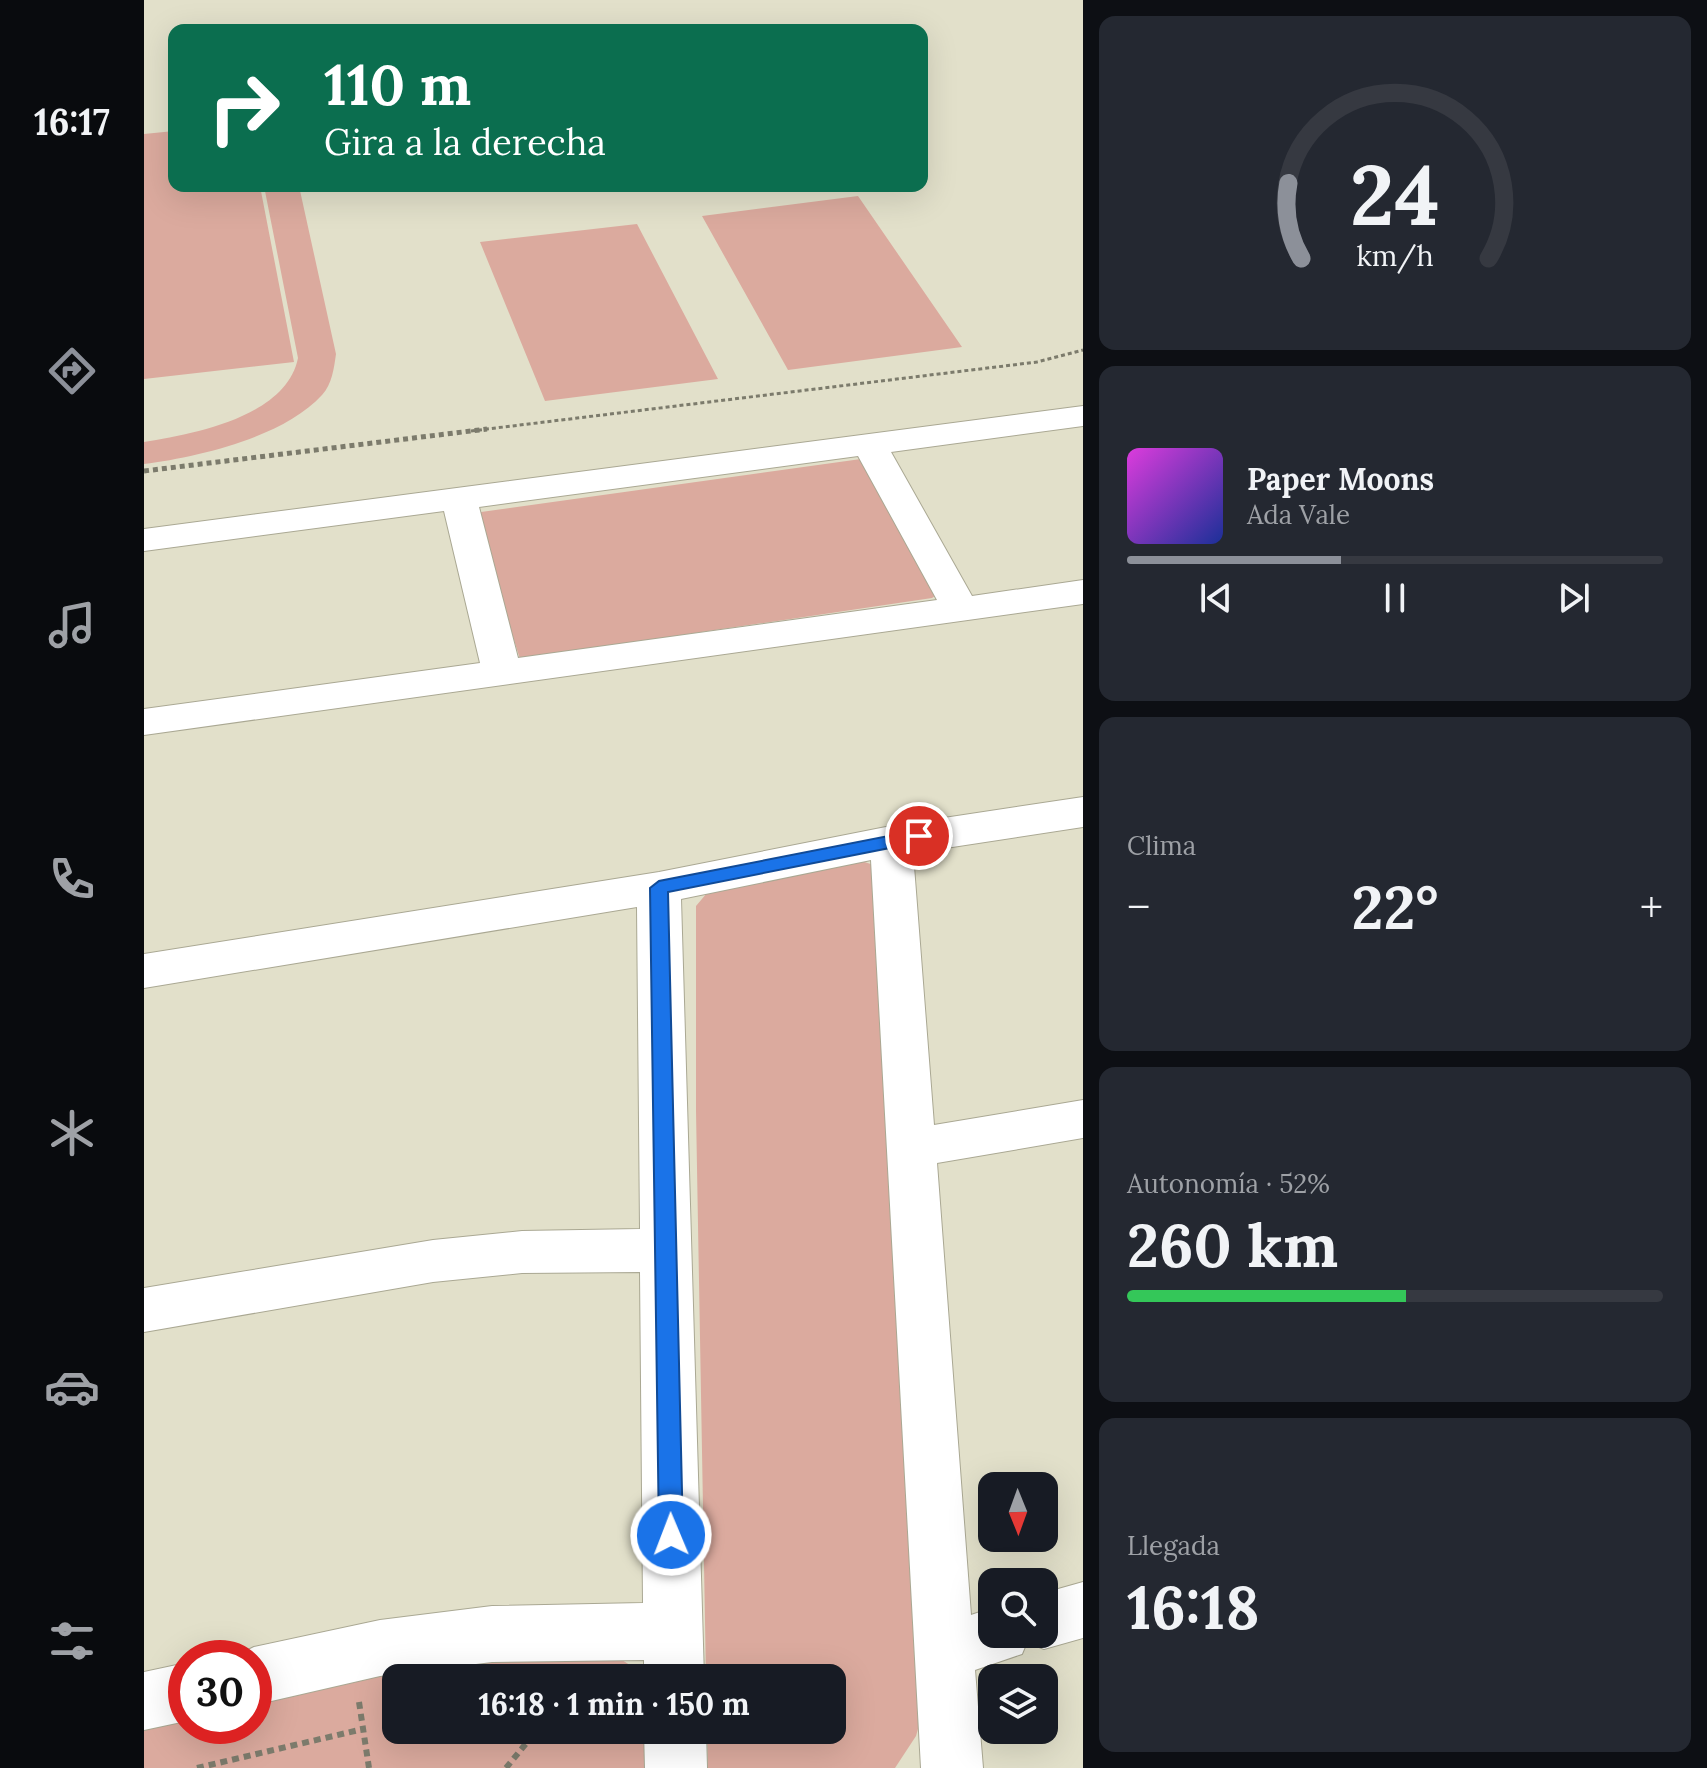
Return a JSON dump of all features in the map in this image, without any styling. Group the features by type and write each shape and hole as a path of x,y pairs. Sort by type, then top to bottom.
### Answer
{"street":[{"path":"144,540 1083,416"},
{"path":"870,446 961,610"},
{"path":"459,498 502,672"},
{"path":"144,722 1083,592"},
{"path":"144,971 659,888 891,841 1083,812"},
{"path":"891,841 952,1768"},
{"path":"272,1672 380,1648 492,1634 673,1654 659,888"},
{"path":"911,1148 1083,1119"},
{"path":"144,1310 433,1261 522,1252 668,1250"},
{"path":"1058,1617 1083,1610"},
{"path":"944,1651 978,1641"},
{"path":"144,1701 168,1696"},
{"path":"675,1744 676,1768"}],"path":[{"path":"144,471 1037,362 1083,350"},
{"path":"357,1687 369,1768"},
{"path":"197,1768 363,1729"},
{"path":"506,1768 526,1744"}],"shaded area":[{"path":"168,132 168,192 261,192 294,362 144,379 144,134"},
{"path":"265,192 300,192 336,354 328,386 306,410 263,433 214,450 144,464 144,442 212,427 257,408 276,395 290,378 298,358"},
{"path":"858,196 962,347 788,370 702,216"},
{"path":"637,224 718,379 545,401 480,242"},
{"path":"861,459 938,594 932,598 520,659 474,513"},
{"path":"849,857 880,867 935,1669 916,1736 895,1768 708,1768 707,1744 846,1744 846,1664 706,1664 696,1111 696,906 707,893"},
{"path":"608,1651 628,1664 430,1664"},
{"path":"382,1672 382,1744 649,1744 649,1768 144,1768 144,1718 168,1713 168,1744 272,1744 272,1690"}],"route":[{"path":"671,1535 659,888 919,836"}]}
